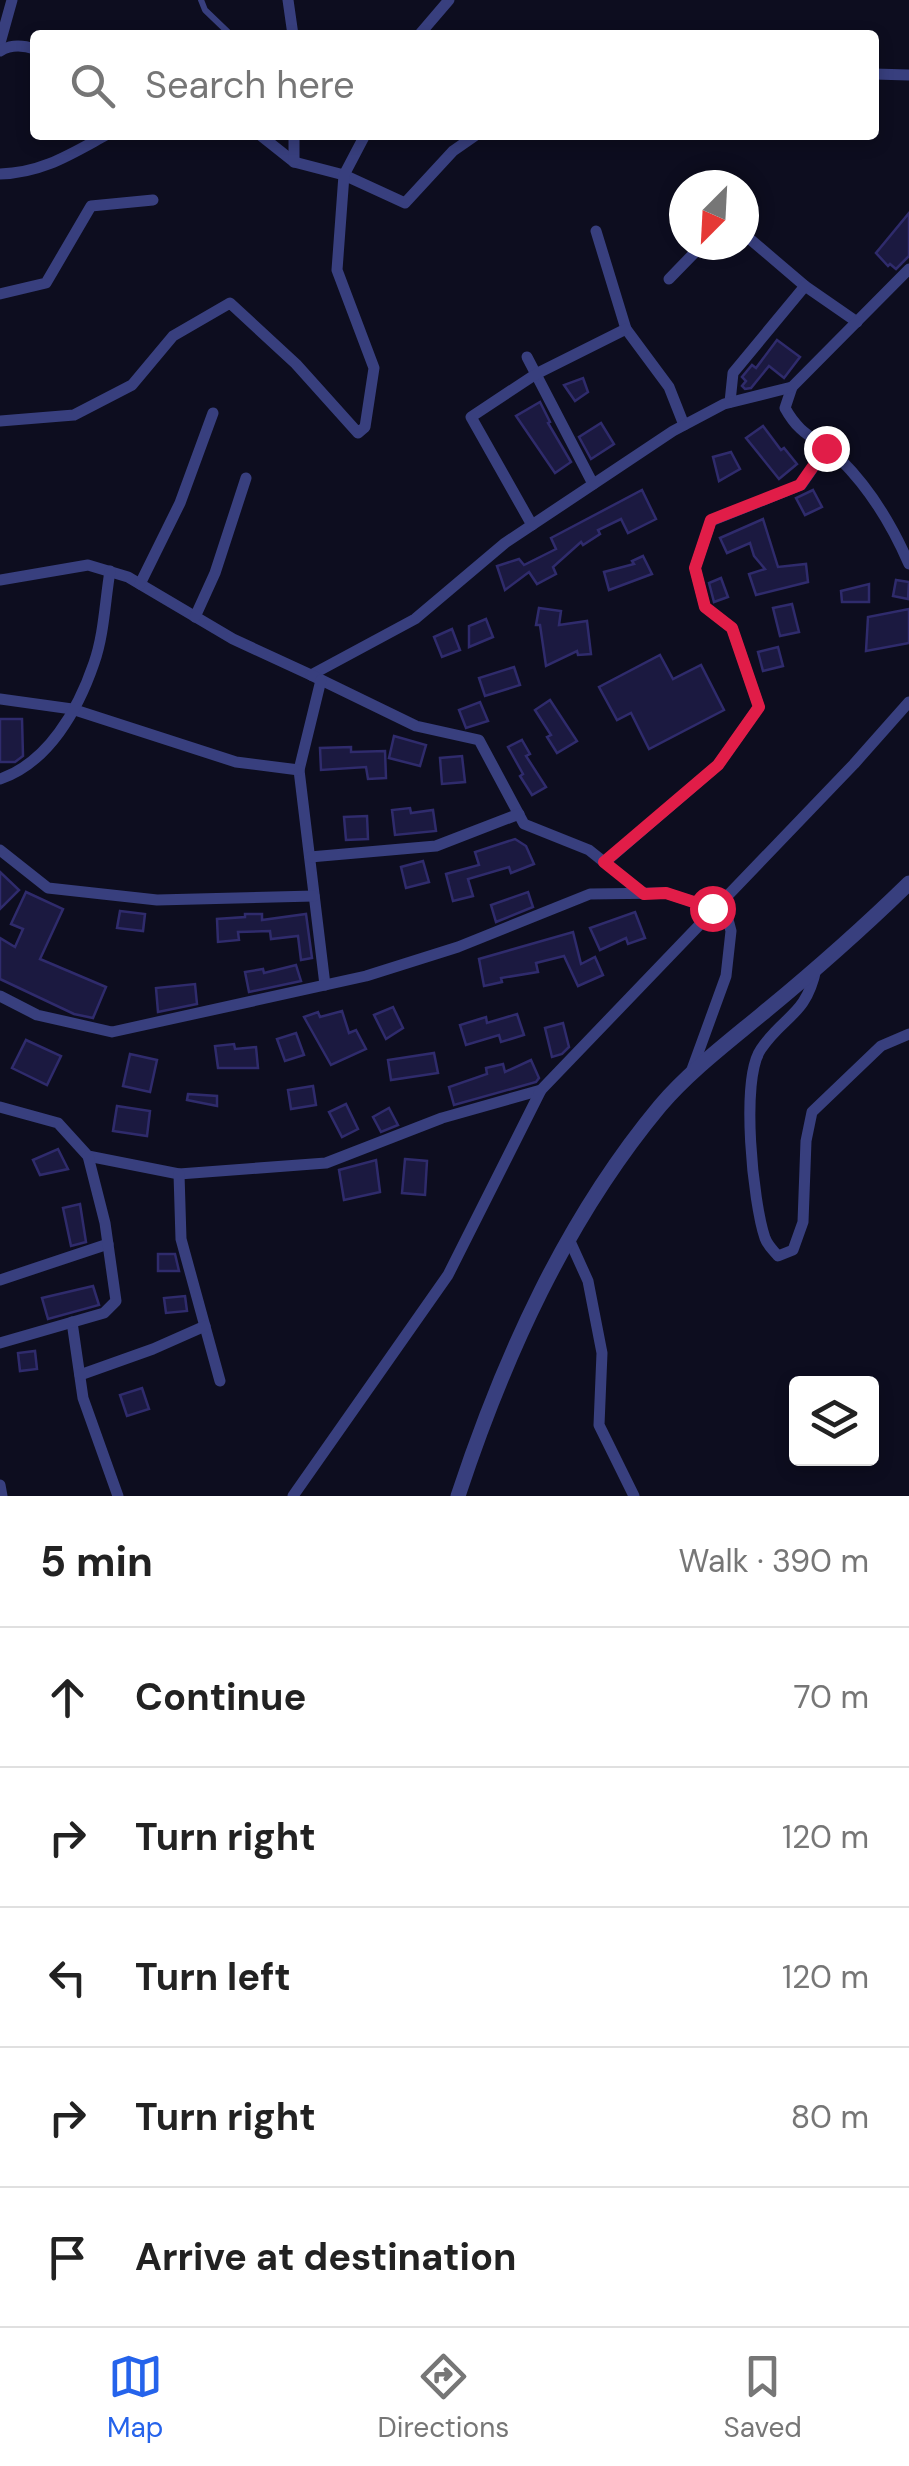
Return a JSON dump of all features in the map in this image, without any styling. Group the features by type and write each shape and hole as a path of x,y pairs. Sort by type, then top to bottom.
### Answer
{"street":[{"path":"0,43 12,0"},
{"path":"288,0 291,30"},
{"path":"423,30 449,0"},
{"path":"0,50 7,46 30,48"},
{"path":"879,74 909,75"},
{"path":"0,174 49,166 97,140"},
{"path":"266,140 294,162 344,175 405,204 453,151 469,140"},
{"path":"294,140 294,162"},
{"path":"0,421 74,415 132,384 173,336 230,303 296,364 358,432 365,426 374,368 337,270 344,175 362,140"},
{"path":"0,294 46,283 91,206 153,200"},
{"path":"596,231 626,329 669,387 684,425"},
{"path":"759,247 805,286 857,322"},
{"path":"669,280 688,260"},
{"path":"909,269 792,387 785,408 796,428 838,457 876,499 909,564"},
{"path":"730,402 733,372 805,286"},
{"path":"532,524 471,418 536,374 626,329"},
{"path":"527,357 593,484"},
{"path":"325,985 299,770 316,678 415,619 505,542 684,425 730,402 792,387"},
{"path":"140,584 180,503 214,413"},
{"path":"604,862 718,765 759,707 732,628 705,607 701,594 695,568 711,520 800,485 826,448"},
{"path":"195,616 215,572 246,478"},
{"path":"0,580 88,565 110,572 140,584 234,639 416,726 479,740 524,824 589,850 644,894"},
{"path":"0,779 20,772 61,733 95,662 110,572"},
{"path":"0,699 72,709 236,762 299,770"},
{"path":"293,1496 448,1275 541,1090 909,702"},
{"path":"310,857 436,846 519,814"},
{"path":"0,850 48,888 156,900 314,896"},
{"path":"458,1496 512,1354 584,1209 662,1104 854,938 909,882"},
{"path":"0,996 37,1015 112,1032 325,985 458,946 590,894 666,893 712,908"},
{"path":"688,1078 726,976 731,931 722,898"},
{"path":"816,969 810,996 758,1052 749,1097 756,1199 766,1243 778,1256 793,1250 803,1222 806,1141 812,1112 880,1046 909,1034"},
{"path":"88,1156 179,1174 326,1163 442,1118 541,1090"},
{"path":"0,1342 104,1313 116,1301 88,1156 58,1122 1,1110"},
{"path":"179,1174 182,1239 220,1380"},
{"path":"569,1240 588,1281 602,1353 599,1424 634,1496"},
{"path":"0,1280 108,1244"},
{"path":"72,1322 82,1398 118,1496"},
{"path":"80,1376 206,1326"},
{"path":"0,1485 2,1496"}],"lane":[{"path":"201,0 226,30"}],"building":[{"path":"909,213 909,256 896,269 876,253"},
{"path":"777,340 800,357 784,378 769,366 751,388 745,389 742,377 752,365 756,368"},
{"path":"583,378 588,392 575,401 564,385"},
{"path":"540,402 571,462 555,473 516,416"},
{"path":"601,423 614,444 591,459 579,437"},
{"path":"763,426 797,464 779,479 746,438"},
{"path":"731,452 740,469 719,481 713,457"},
{"path":"642,490 656,519 628,533 621,519 598,530 600,534 583,545 581,542 553,567 556,574 537,584 529,572 505,590 497,566 519,559 524,565 556,549 551,538"},
{"path":"813,490 822,507 805,515 796,498"},
{"path":"763,519 778,567 806,564 808,582 756,595 749,574 765,569 754,556 750,543 727,553 720,538"},
{"path":"643,556 652,574 609,590 604,572 634,564 632,561"},
{"path":"721,578 728,597 714,602 709,583"},
{"path":"896,580 909,582 908,599 893,596"},
{"path":"869,584 869,602 842,602 841,591"},
{"path":"792,604 799,632 780,636 773,608"},
{"path":"539,608 561,611 559,625 587,621 591,654 578,655 577,651 546,666 540,625 536,625"},
{"path":"909,609 909,643 866,651 868,617"},
{"path":"486,619 493,637 469,647 469,626"},
{"path":"452,629 460,650 442,657 434,637"},
{"path":"778,647 783,666 763,671 758,652"},
{"path":"660,655 673,679 701,665 724,710 649,749 631,713 617,720 599,687"},
{"path":"514,667 520,685 485,696 479,678"},
{"path":"550,700 577,741 557,753 535,710"},
{"path":"480,702 488,721 466,728 459,710"},
{"path":"0,719 22,719 23,756 15,762 0,762"},
{"path":"394,736 426,745 420,766 389,758"},
{"path":"522,740 530,754 526,756 546,787 532,795 508,747"},
{"path":"351,747 351,752 385,751 386,778 368,779 366,767 321,770 320,748"},
{"path":"462,756 465,782 442,784 440,758"},
{"path":"410,808 411,813 433,810 436,831 395,835 392,810"},
{"path":"367,816 368,839 346,840 344,817"},
{"path":"515,839 526,846 534,864 511,873 509,867 468,879 473,896 453,901 446,874 479,865 475,852"},
{"path":"423,861 429,882 406,888 401,867"},
{"path":"0,872 19,890 0,909"},
{"path":"26,892 63,909 40,959 106,987 93,1018 74,1014 0,979 0,938 15,947 23,929 11,924"},
{"path":"528,892 533,907 496,922 491,905"},
{"path":"120,911 145,914 143,931 117,928"},
{"path":"635,912 645,938 628,944 626,938 600,950 590,928"},
{"path":"262,914 262,920 306,914 312,958 301,960 298,936 271,939 270,931 238,932 239,940 218,942 217,919"},
{"path":"573,932 581,964 595,957 603,975 578,986 564,956 536,963 538,972 501,978 502,982 484,986 479,959"},
{"path":"296,965 301,981 249,992 245,972 263,969 264,973"},
{"path":"195,984 197,1004 158,1012 156,988"},
{"path":"393,1007 403,1028 386,1039 374,1015"},
{"path":"342,1011 349,1033 356,1030 366,1049 331,1065 304,1017"},
{"path":"517,1014 524,1035 501,1042 499,1035 466,1045 460,1025 486,1017 487,1023"},
{"path":"563,1023 569,1047 552,1057 545,1028"},
{"path":"296,1033 304,1055 285,1061 277,1039"},
{"path":"26,1040 61,1056 47,1085 12,1068"},
{"path":"234,1044 235,1049 256,1047 258,1068 218,1068 215,1046"},
{"path":"434,1053 438,1073 391,1080 388,1060"},
{"path":"130,1054 157,1060 150,1092 123,1086"},
{"path":"531,1060 539,1078 536,1082 454,1105 449,1087 487,1074 486,1068 503,1064 505,1072"},
{"path":"313,1086 316,1105 291,1109 288,1090"},
{"path":"188,1094 217,1096 217,1106 187,1100"},
{"path":"346,1104 358,1129 342,1137 329,1112"},
{"path":"117,1106 150,1111 147,1136 113,1131"},
{"path":"389,1108 398,1125 381,1132 373,1117"},
{"path":"58,1149 68,1169 40,1175 33,1160"},
{"path":"405,1159 427,1161 425,1195 402,1193"},
{"path":"376,1160 380,1192 344,1200 339,1170"},
{"path":"80,1204 86,1242 71,1246 63,1208"},
{"path":"158,1254 175,1254 179,1271 158,1271"},
{"path":"93,1286 99,1305 48,1319 42,1298"},
{"path":"185,1296 187,1311 166,1313 164,1298"},
{"path":"35,1351 37,1369 20,1371 18,1353"},
{"path":"142,1388 149,1409 127,1416 120,1395"}],"route":[{"path":"712,908 666,893 644,894 604,862 718,765 759,707 732,628 705,607 695,568 711,520 800,485 826,448"}]}
